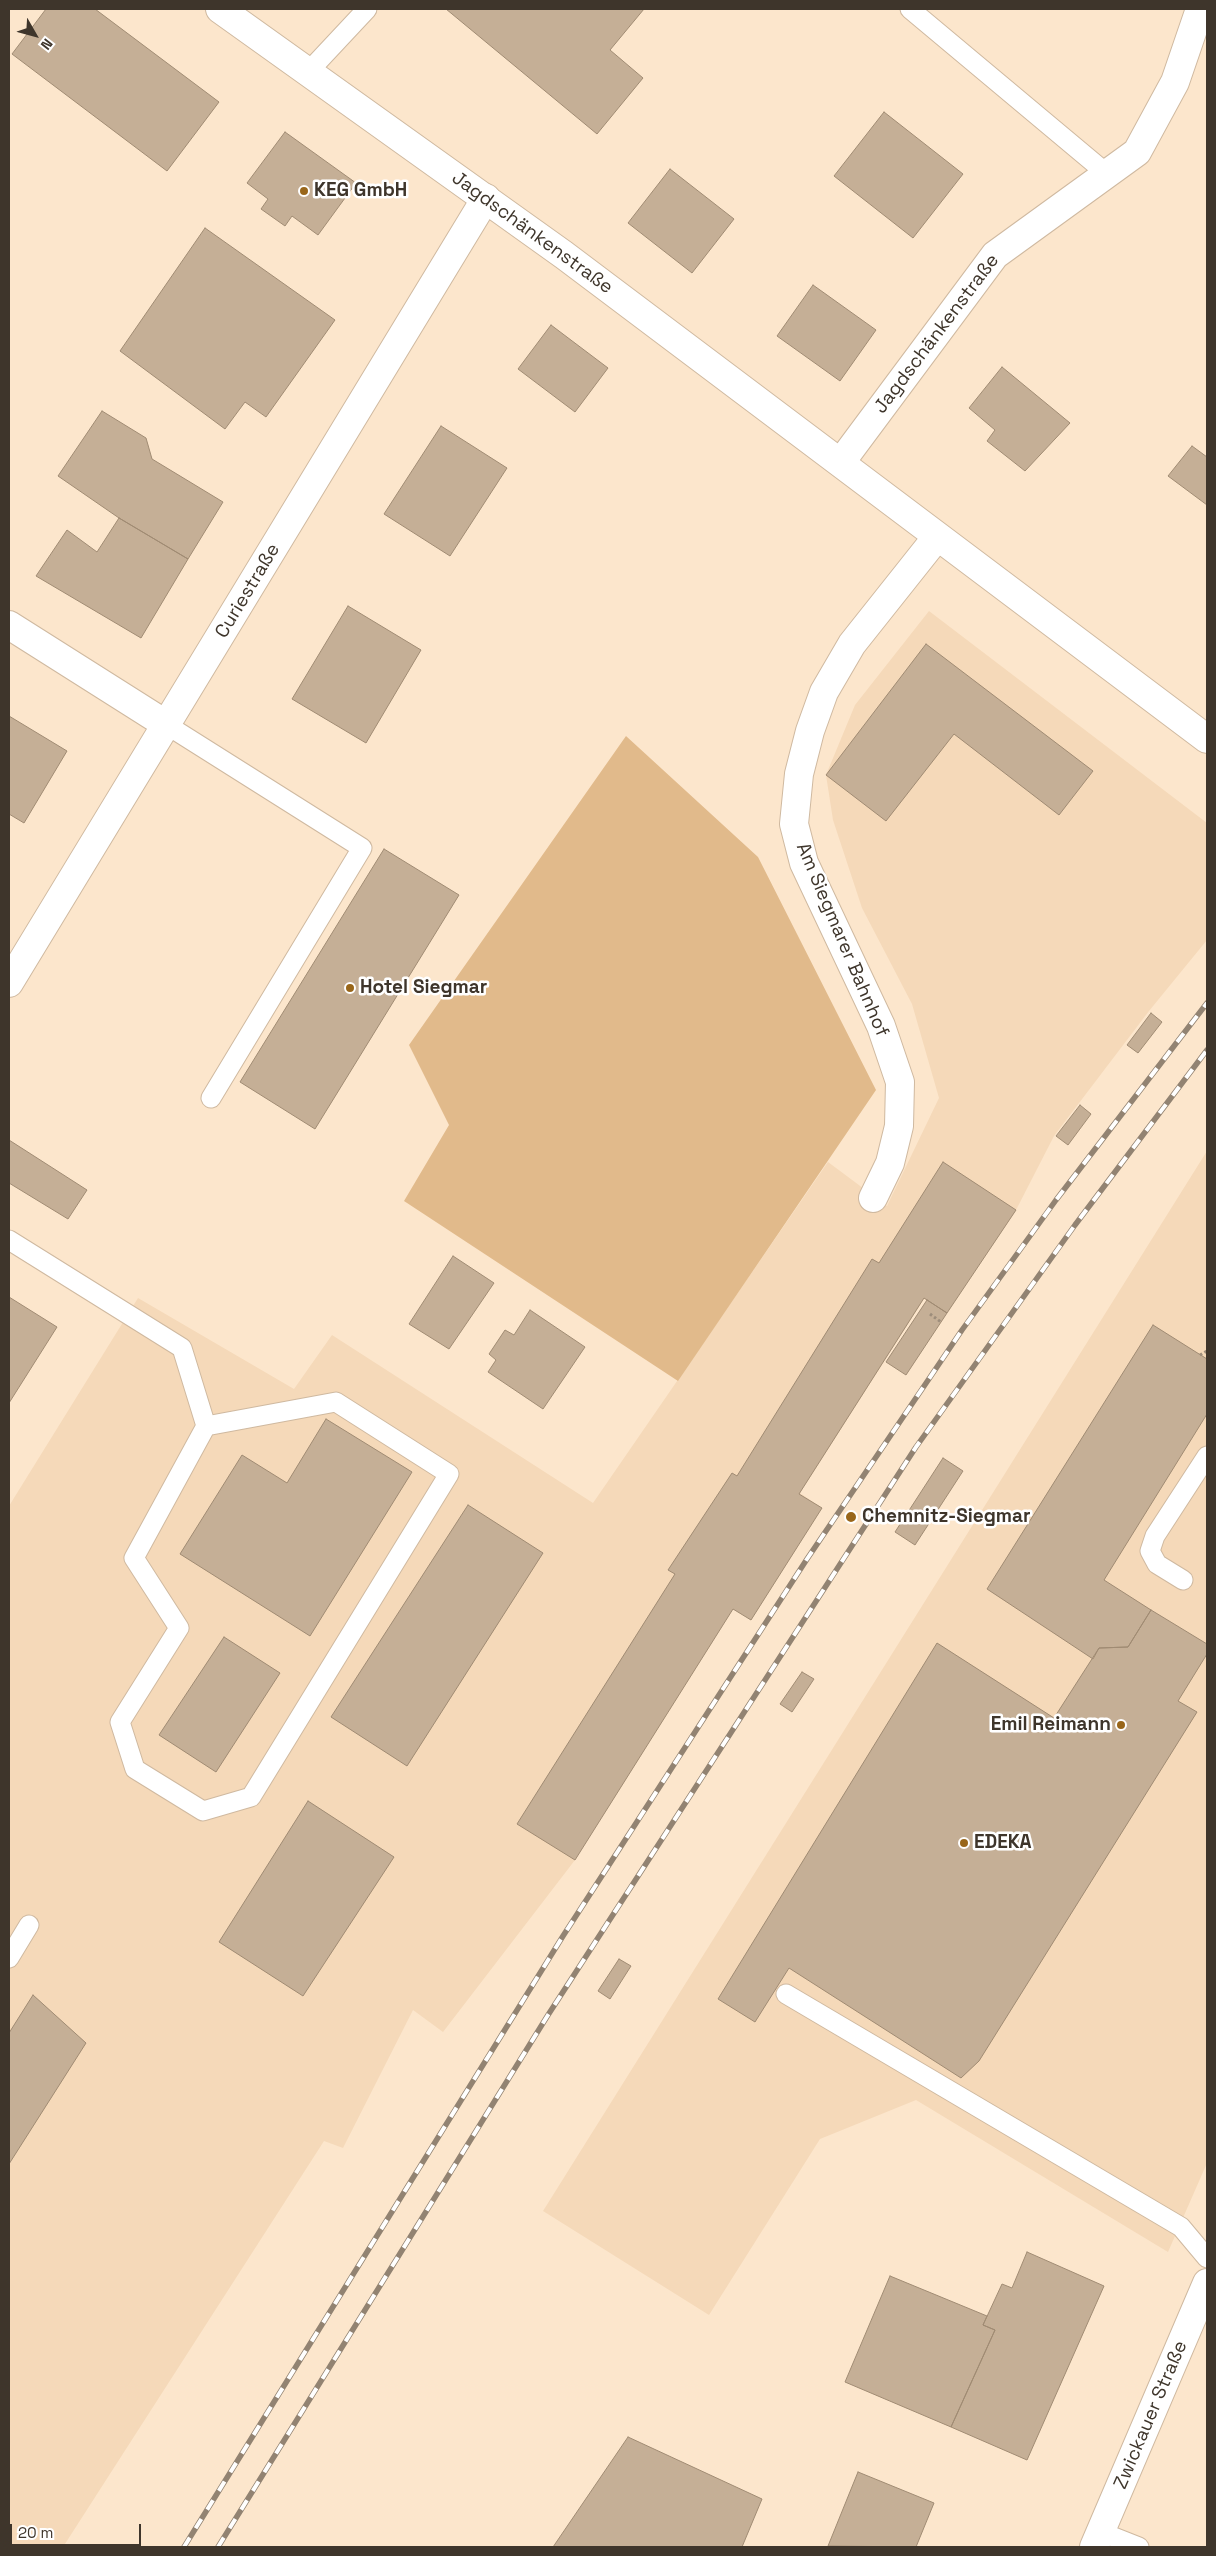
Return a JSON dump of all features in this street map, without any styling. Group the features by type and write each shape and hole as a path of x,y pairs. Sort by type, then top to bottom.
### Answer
{"street":[{"name":"Jagdschänkenstraße","path":"220,9 486,198 1207,739"},
{"name":"Jagdschänkenstraße","path":"840,462 995,255 1137,152 1175,82 1200,9"},
{"name":"Curiestraße","path":"9,983 486,198"},
{"name":"Am Siegmarer Bahnhof","path":"873,1198 890,1163 899,1126 900,1082 881,1026 804,862 794,824 799,774 810,731 824,692 852,644 937,537"},
{"path":"9,625 167,725"},
{"name":"Zwickauer Straße","path":"1098,2540 1207,2283"}],"lane":[{"path":"309,71 367,9"},
{"path":"910,9 1106,173"},
{"path":"167,725 362,848 211,1098"},
{"path":"9,1240 182,1348 206,1426 134,1558 179,1628 120,1722 135,1769 202,1811 251,1797 449,1474 336,1402 206,1426"},
{"path":"1183,1580 1157,1564 1150,1551 1155,1536 1207,1456"},
{"path":"9,1958 29,1925"},
{"path":"786,1994 1180,2227 1207,2258"},
{"path":"1098,2540 1138,2547"}],"path":[{"path":"930,1314 941,1322"},
{"path":"1200,1355 1207,1351"}],"shaded area":[{"path":"929,611 1207,823 1207,940 1149,1011 1054,1136 1016,1210 947,1313 924,1299 800,1493 822,1508 751,1620 733,1609 575,1860 443,2032 413,2010 343,2148 324,2141 63,2547 9,2547 9,1506 138,1298 294,1389 332,1335 593,1503 828,1162 887,1206 939,1098 912,1004 862,908 833,820 826,775 855,705"},
{"path":"626,736 758,857 876,1090 678,1381 404,1201 449,1125 409,1045"},
{"path":"1207,1151 1207,2163 1168,2252 916,2100 820,2139 709,2315 543,2211"}],"building":[{"path":"46,9 95,9 219,102 167,171 12,54"},
{"path":"446,9 644,9 610,50 643,78 597,134"},
{"path":"884,112 963,174 913,238 834,176"},
{"name":"KEG GmbH","path":"285,132 356,183 318,235 292,216 285,226 261,209 268,199 247,183"},
{"path":"670,169 734,219 692,273 628,223"},
{"path":"205,228 335,320 266,417 245,402 225,429 120,351"},
{"path":"813,285 876,330 840,381 777,336"},
{"path":"551,325 608,368 575,412 518,369"},
{"path":"1002,367 1070,423 1025,471 987,441 995,430 969,408"},
{"path":"102,411 146,438 152,459 223,502 188,559 119,518 58,476"},
{"path":"441,426 507,468 450,556 384,514"},
{"path":"1192,446 1207,457 1207,505 1168,476"},
{"path":"119,518 188,559 141,638 36,576 67,530 97,552"},
{"path":"348,606 421,650 366,743 292,699"},
{"path":"926,644 1093,771 1059,815 954,734 886,821 826,775"},
{"path":"9,716 67,751 24,823 9,814"},
{"name":"Hotel Siegmar","path":"384,849 459,895 315,1129 240,1082"},
{"path":"1151,1013 1162,1022 1138,1053 1127,1045"},
{"path":"1080,1105 1091,1114 1068,1145 1056,1136"},
{"path":"9,1140 87,1190 68,1219 9,1183"},
{"path":"943,1162 1016,1210 947,1313 924,1298 799,1494 822,1508 751,1620 733,1609 575,1860 517,1824 675,1574 668,1570 732,1473 737,1476 872,1259 879,1263"},
{"path":"453,1256 494,1283 449,1349 409,1324"},
{"path":"9,1297 57,1327 9,1403"},
{"path":"927,1300 947,1313 906,1375 886,1362"},
{"path":"530,1310 585,1347 543,1409 488,1372 496,1360 489,1354 505,1330 514,1335"},
{"path":"1153,1325 1207,1359 1207,1414 1104,1580 1151,1610 1128,1647 1099,1648 1093,1659 987,1589"},
{"path":"326,1419 412,1472 310,1636 180,1554 242,1455 287,1483"},
{"path":"943,1458 963,1471 915,1545 895,1532"},
{"path":"468,1505 543,1553 407,1766 331,1717"},
{"name":"EDEKA","path":"1151,1610 1207,1644 1207,1654 1178,1701 1197,1712 979,2061 961,2078 789,1968 755,2022 718,1999 937,1643 1054,1718 1099,1648 1128,1647"},
{"path":"224,1637 280,1673 216,1772 159,1735"},
{"path":"802,1672 814,1679 792,1712 780,1704"},
{"path":"308,1801 394,1857 303,1996 219,1942"},
{"path":"619,1959 631,1966 610,1999 598,1991"},
{"path":"33,1995 86,2043 9,2164 9,2033"},
{"path":"1027,2252 1104,2286 1027,2460 951,2427 995,2330 983,2325 1002,2284 1012,2288"},
{"path":"890,2276 987,2316 983,2325 995,2330 951,2427 845,2382"},
{"path":"628,2437 762,2499 742,2547 553,2547"},
{"path":"858,2472 934,2503 916,2547 828,2546"}],"railway":[{"path":"184,2547 563,1936 807,1559 962,1330 1056,1200 1207,1003"},
{"path":"218,2547 548,2015 916,1447 1075,1225 1207,1050"}],"place":[{"name":"KEG GmbH","path":"304,191"},
{"name":"Hotel Siegmar","path":"350,988"},
{"name":"Chemnitz-Siegmar","path":"851,1517"},
{"name":"Emil Reimann","path":"1121,1725"},
{"name":"EDEKA","path":"964,1843"}]}
